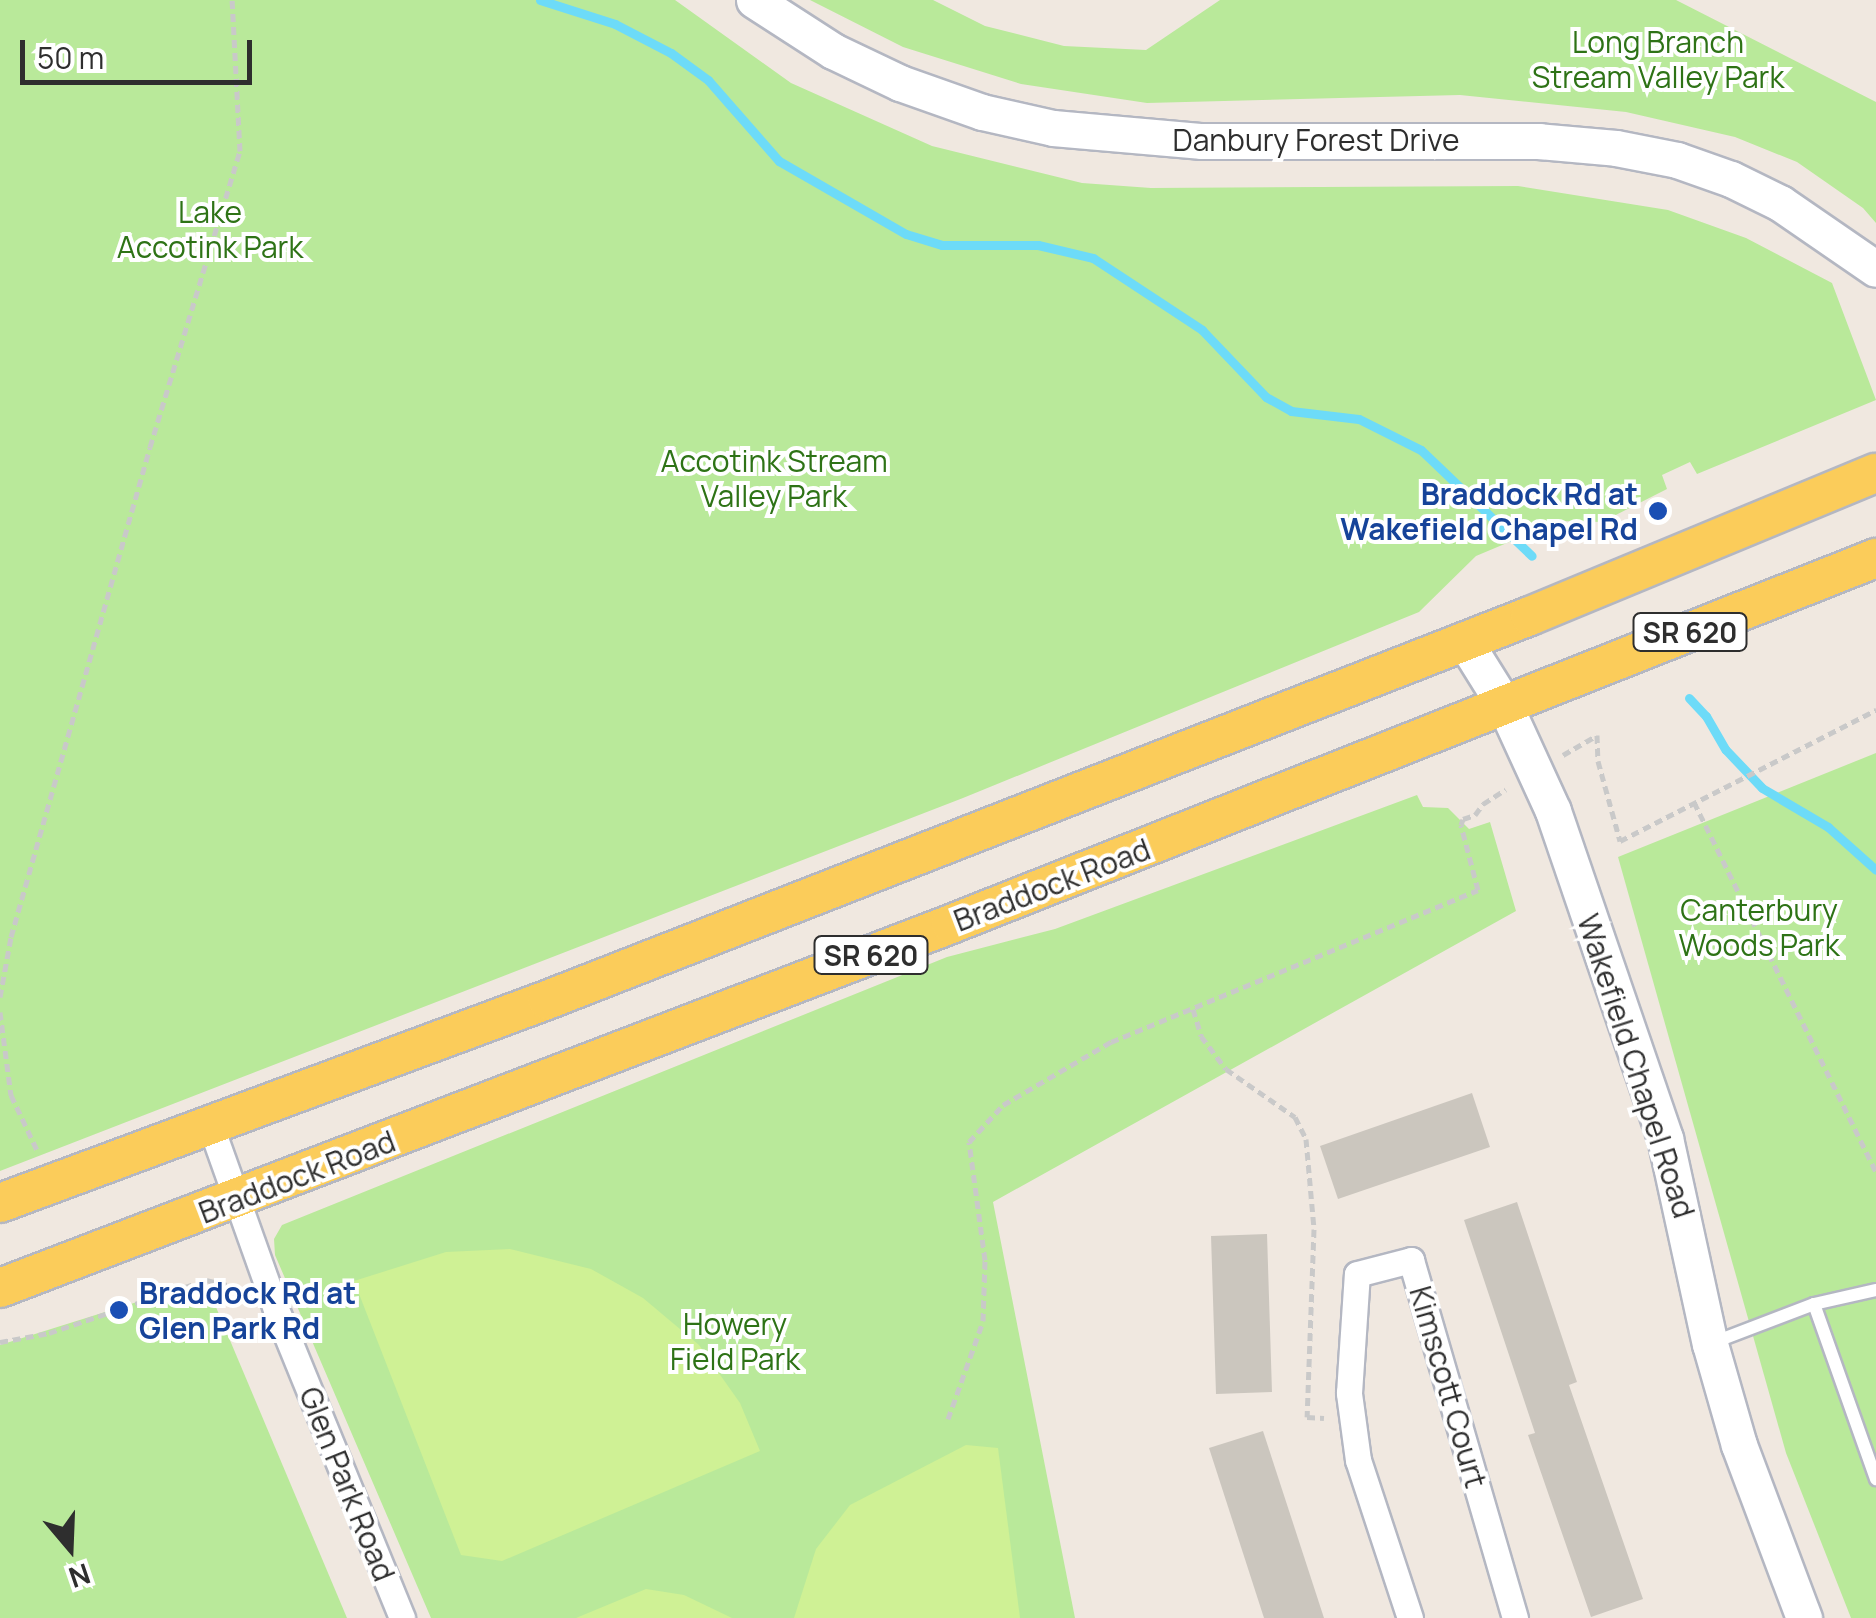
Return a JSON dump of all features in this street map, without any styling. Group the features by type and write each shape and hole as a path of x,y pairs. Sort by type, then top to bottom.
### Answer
{"main road":[{"name":"SR 620","path":"0,1202 546,1000 1466,642 1876,474"},
{"name":"Braddock Road","path":"0,1288 236,1200 1876,558"}],"street":[{"name":"Danbury Forest Drive","path":"754,0 833,51 900,84 982,112 1053,128 1202,141 1538,140 1616,148 1676,160 1731,179 1780,203 1876,269"},
{"name":"Wakefield Chapel Road","path":"1466,642 1505,706 1552,811 1666,1138 1710,1344 1739,1445 1804,1618"},
{"name":"Glen Park Road","path":"210,1124 236,1200 402,1618"},
{"name":"Kimscott Court","path":"1410,1618 1358,1460 1348,1393 1357,1274 1411,1260 1515,1618"}],"lane":[{"path":"1710,1344 1814,1304 1876,1290"},
{"path":"1814,1304 1876,1479"}],"path":[{"path":"0,997 12,938 144,466 240,151 232,0"},
{"path":"1620,841 1876,710"},
{"path":"1694,802 1876,1172"},
{"path":"948,1418 983,1321 985,1260 969,1142 1003,1105 1110,1042 1478,890 1461,825 1482,804"},
{"path":"1192,1008 1201,1036 1226,1069 1295,1117 1306,1139 1314,1229 1307,1417 1352,1419"},
{"path":"0,1012 11,1095 51,1184"},
{"path":"0,1342 48,1333 206,1280 232,1286 245,1300"}],"green space":[{"name":"Accotink Stream Valley Park","path":"0,0 675,0 791,83 932,146 1082,183 1151,188 1518,186 1668,210 1746,238 1832,283 1876,400 1697,474 1690,462 1662,475 1667,489 1602,522 1559,521 1476,556 1419,612 963,798 0,1171"},
{"name":"Long Branch Stream Valley Park","path":"810,0 933,0 985,26 1064,46 1146,50 1220,0 1676,0 1876,102 1876,223 1863,208 1797,162 1735,137 1626,112 1460,95 1147,103 1021,84 903,47"},
{"name":"Canterbury Woods Park","path":"1876,753 1876,1618 1851,1618 1786,1453 1618,857"},
{"name":"Howery Field Park","path":"1417,795 1423,807 1448,808 1469,829 1490,822 1516,911 993,1202 1075,1618 431,1618 275,1255 274,1239 282,1225 947,957 1055,929"},
{"path":"510,1249 591,1269 643,1298 699,1345 740,1403 760,1451 502,1561 461,1555 354,1281 446,1252"},
{"path":"188,1286 213,1300 347,1618 0,1618 0,1345"},
{"path":"966,1445 998,1448 1020,1618 794,1618 816,1549 850,1505"},
{"path":"646,1589 684,1595 732,1618 576,1618"}],"building":[{"path":"1472,1093 1490,1147 1338,1199 1320,1146"},
{"path":"1517,1202 1577,1382 1569,1385 1643,1599 1591,1617 1528,1435 1535,1433 1464,1220"},
{"path":"1267,1234 1272,1392 1216,1394 1211,1236"},
{"path":"1263,1431 1324,1618 1264,1618 1209,1448"}],"waterway":[{"path":"540,0 615,24 671,53 708,80 779,161 906,234 942,245 1038,245 1093,258 1202,330 1266,397 1291,411 1359,419 1421,450 1532,556"},
{"path":"1689,698 1706,716 1726,750 1762,788 1828,827 1876,870"}],"place":[{"name":"Braddock Rd at Wakefield Chapel Rd","path":"1658,511"},
{"name":"Braddock Rd at Glen Park Rd","path":"119,1310"}],"park label":[{"name":"Lake Accotink Park","path":"210,229"}]}
